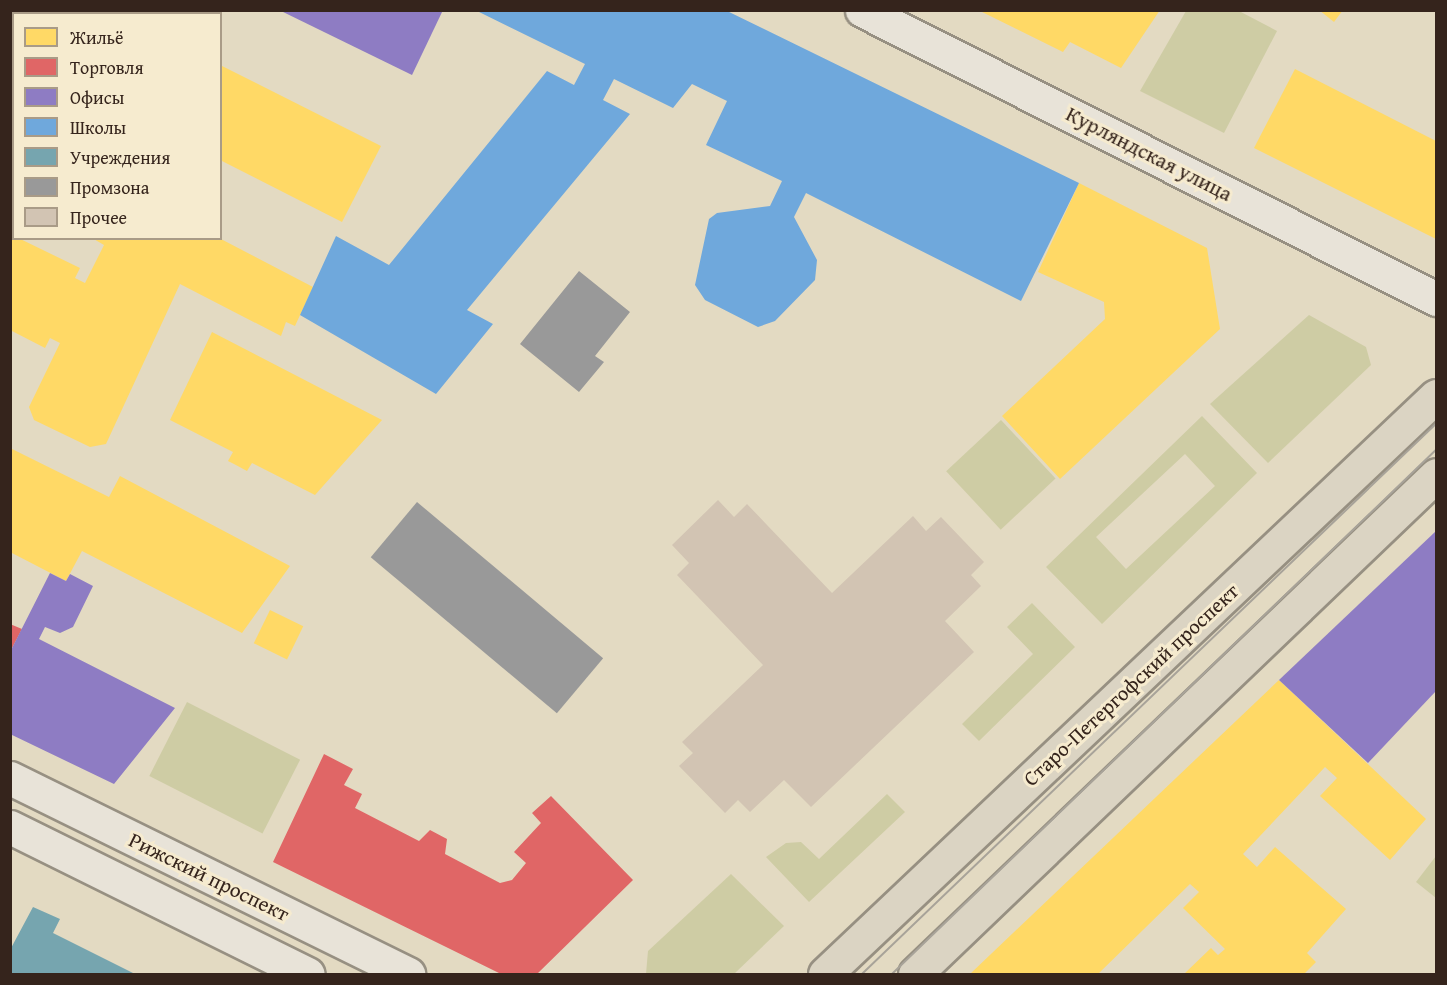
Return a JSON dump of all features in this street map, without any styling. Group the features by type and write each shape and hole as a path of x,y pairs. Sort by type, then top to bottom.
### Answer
{"main road":[{"name":"Курляндская улица","path":"862,10 1437,298"},
{"name":"Старо-Петергофский проспект","path":"825,975 1437,396"},
{"path":"915,975 1437,475"},
{"name":"Рижский проспект","path":"10,778 408,975"},
{"name":"Рижский проспект","path":"10,827 308,975"}],"shaded area":[{"path":"1186,11 1239,11 1277,31 1224,133 1140,91"},
{"path":"1309,315 1366,347 1371,365 1268,463 1210,404"},
{"path":"1202,416 1257,473 1102,624 1046,567","holes":["1185,454 1215,486 1126,569 1096,537"]},
{"path":"1001,420 1056,479 1001,530 946,471"},
{"path":"1032,603 1075,647 979,741 962,724 1033,654 1007,627"},
{"path":"187,702 300,760 262,834 149,776"},
{"path":"887,794 905,812 809,902 766,857 786,843 801,842 819,859"},
{"path":"1436,856 1436,898 1416,882"},
{"path":"731,874 784,926 734,974 646,974 648,951"}],"building: Жильё":[{"path":"978,10 1160,10 1121,68 1070,42 1063,52"},
{"path":"1319,10 1343,10 1334,22"},
{"path":"222,66 381,146 342,222 222,161"},
{"path":"1295,69 1436,141 1436,239 1254,148"},
{"path":"12,79 12,110 10,109"},
{"path":"1079,183 1207,248 1220,329 1060,479 1002,416 1105,319 1104,302 1038,272"},
{"path":"10,234 12,240 22,240 80,268 75,278 85,283 104,245 95,240 222,240 313,287 295,326 286,322 281,336 180,284 106,444 90,447 34,420 29,407 60,343 50,338 45,348 10,330"},
{"path":"212,332 382,420 315,495 252,463 247,471 228,461 233,452 170,420"},
{"path":"10,448 109,497 120,476 290,566 242,633 82,551 66,581 10,552"},
{"path":"270,610 303,626 287,659 254,643"},
{"path":"1279,680 1426,819 1390,860 1320,796 1337,778 1325,767 1243,854 1257,867 1275,847 1346,909 1307,953 1316,962 1304,974 1184,974 1211,948 1218,955 1225,949 1183,908 1199,892 1190,884 1098,974 970,974"}],"building: Торговля":[{"path":"10,624 22,629 10,652"},
{"path":"324,754 353,769 344,785 362,794 355,808 419,841 430,830 447,839 445,854 500,883 512,880 526,863 514,852 541,823 532,813 551,796 633,880 537,974 501,974 273,862"}],"building: Офисы":[{"path":"279,10 443,10 412,75"},
{"path":"1436,531 1436,691 1368,763 1279,680"},
{"path":"50,573 66,581 70,574 93,586 73,627 60,633 45,627 39,639 175,708 114,784 10,734 10,652"}],"building: Школы":[{"path":"475,10 725,10 1079,183 1021,301 806,193 794,217 817,260 815,280 775,321 758,327 705,300 695,285 709,219 717,213 770,206 782,181 706,145 727,101 692,84 673,108 614,79 603,100 630,114 467,310 493,324 436,394 300,315 336,236 389,265 547,71 574,85 585,64"}],"building: Учреждения":[{"path":"33,907 60,919 53,933 135,974 10,974 10,950"}],"building: Промзона":[{"path":"579,271 630,312 595,356 604,362 579,392 520,344"},
{"path":"417,502 603,658 557,713 371,557"}],"building: Прочее":[{"path":"718,500 734,517 747,504 832,593 913,516 926,531 941,517 984,562 971,575 981,586 945,621 974,652 811,807 784,780 750,812 738,800 725,813 679,766 693,753 682,742 763,665 677,575 689,563 672,545"}],"tram line":[{"path":"862,974 1436,424"},
{"path":"892,974 1436,450"}]}
